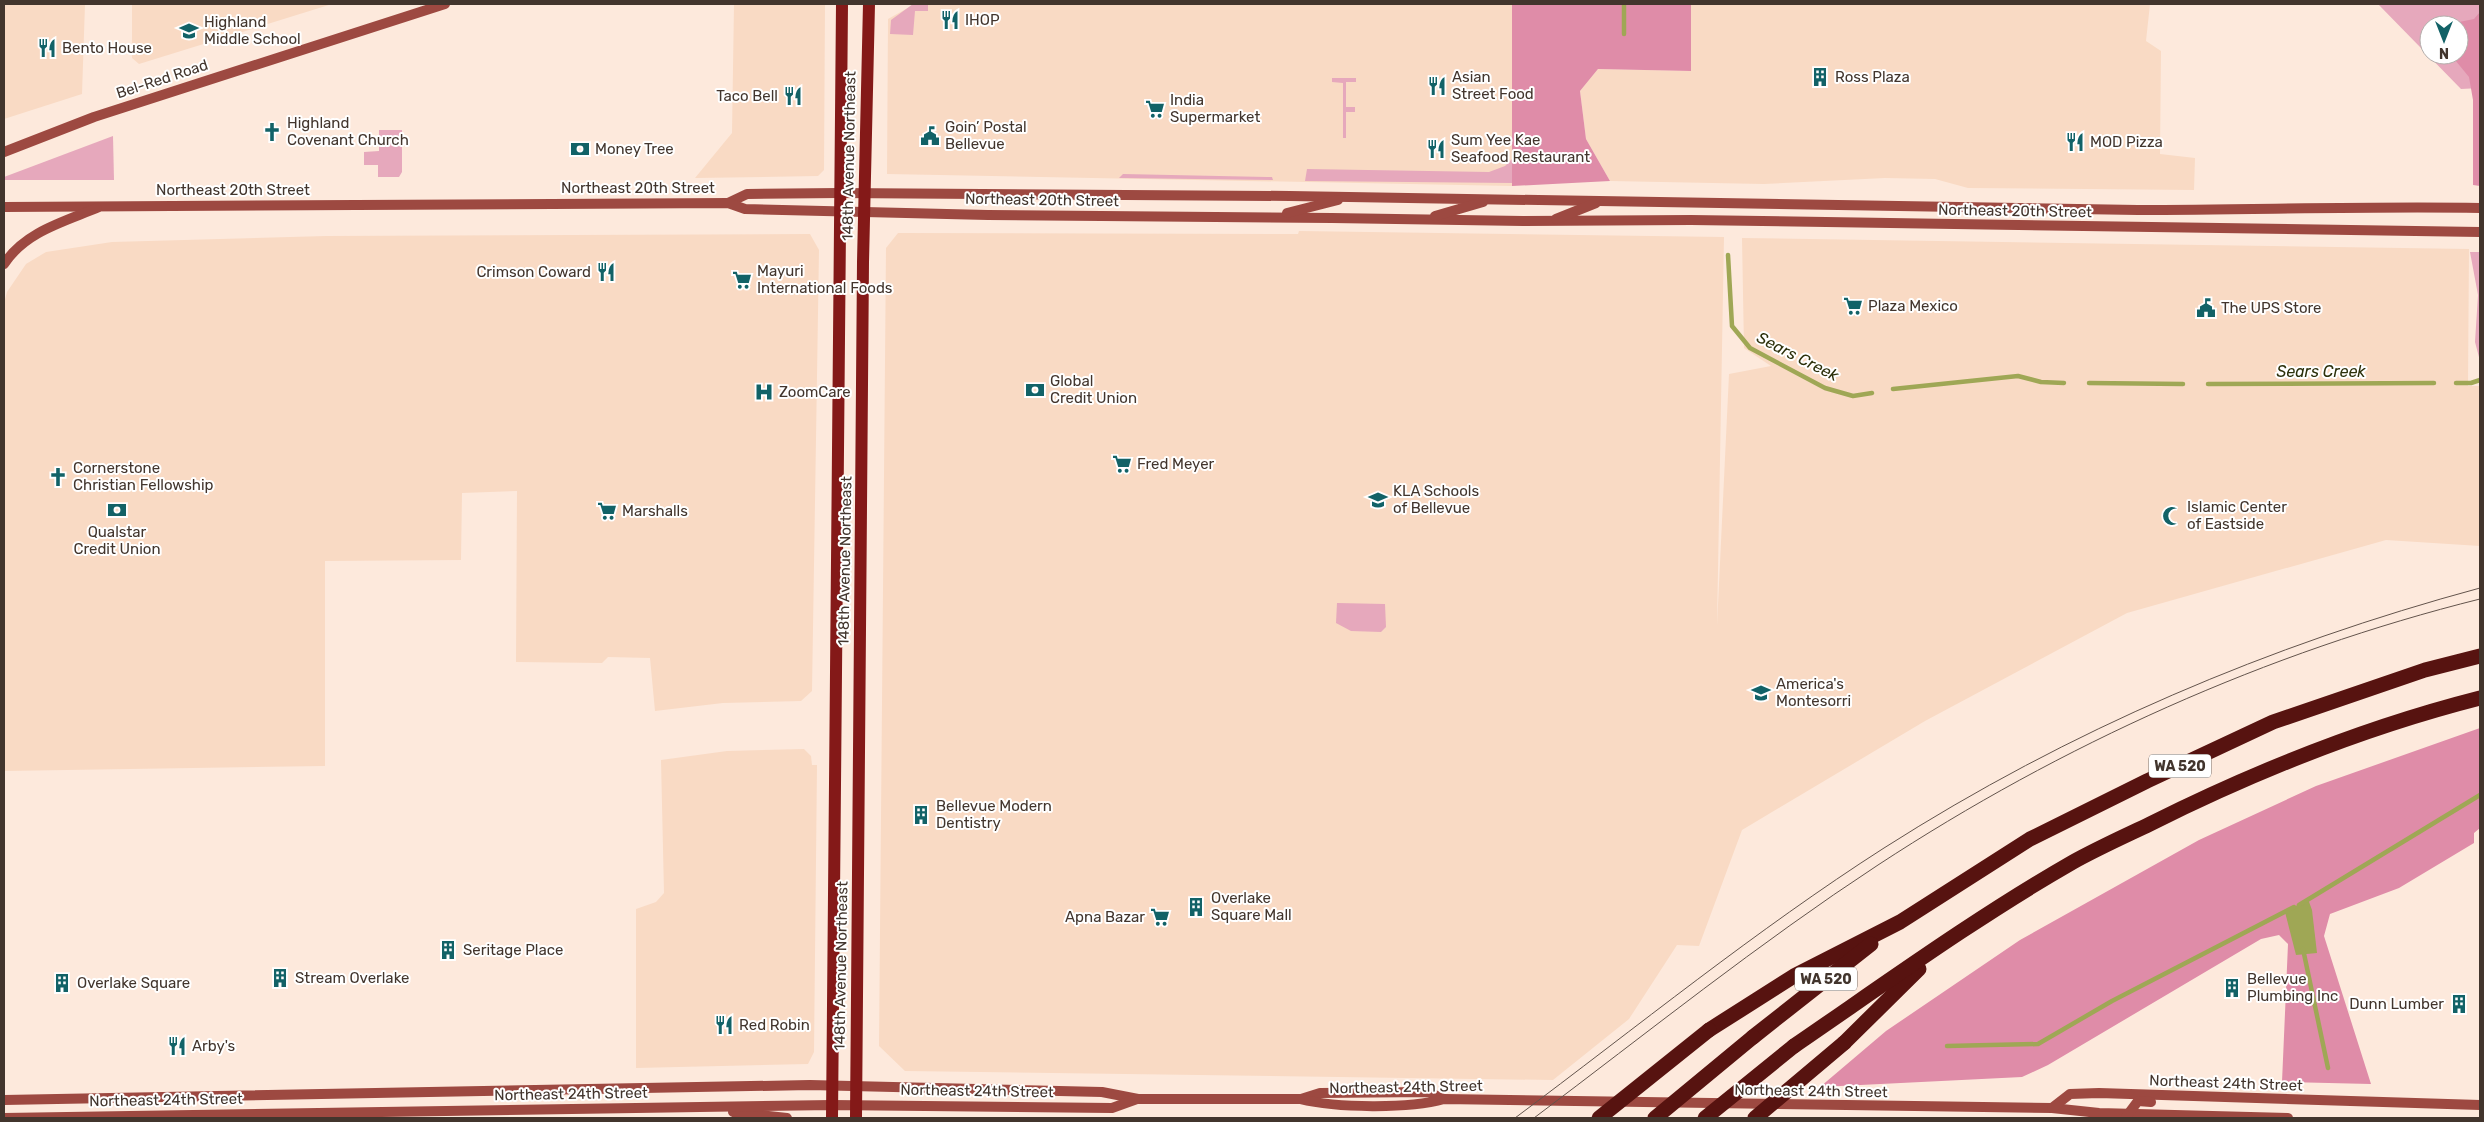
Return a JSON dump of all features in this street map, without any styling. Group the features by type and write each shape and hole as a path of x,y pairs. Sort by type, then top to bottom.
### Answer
{"highway":[{"name":"WA 520","path":"1655,1118 1753,1037 1900,922 2030,838 2273,722 2425,670 2480,656"},
{"name":"WA 520","path":"1705,1118 1794,1046 1948,941 2074,861 2220,789 2416,715 2480,698"},
{"path":"1599,1118 1709,1030 1794,976 1900,922"},
{"path":"1755,1118 1844,1043 1948,941"}],"main road":[{"name":"Bel-Red Road","path":"4,152 94,117 445,4"},
{"name":"148th Avenue Northeast","path":"832,1118 842,4"},
{"name":"148th Avenue Northeast","path":"856,1112 864,194 869,4"},
{"name":"Northeast 20th Street","path":"728,203 747,194 839,193 1351,197 2138,210 2237,210 2372,206 2480,208"},
{"name":"Northeast 20th Street","path":"1271,217 1351,197"},
{"name":"Northeast 20th Street","path":"1423,220 1494,200"},
{"name":"Northeast 20th Street","path":"1548,222 1602,201"},
{"name":"Northeast 20th Street","path":"4,208 728,203 745,209 839,212 1548,222 1692,220 2480,232"},
{"path":"4,264 24,241 35,234 102,206"},
{"name":"Northeast 24th Street","path":"4,1100 856,1085 1102,1092 1138,1099 1300,1099 1320,1104 1424,1105 1444,1099 2052,1108 2070,1094 2480,1105"},
{"path":"960,1107 974,1088"},
{"path":"427,1112 436,1093"},
{"path":"2127,1116 2138,1101 2201,1102 2212,1098"},
{"name":"Northeast 24th Street","path":"4,1118 832,1105 856,1112 960,1107 1112,1108 1138,1099"},
{"path":"695,1107 787,1118"},
{"path":"2052,1108 2127,1116 2288,1118"},
{"path":"2052,1108 2068,1118"}],"shaded area":[{"path":"4,4 85,4 82,94 4,119"},
{"name":"Highland Middle School","path":"132,4 332,4 139,64 132,58"},
{"path":"734,4 825,4 824,170 818,176 695,178 732,133"},
{"path":"913,4 928,4 928,11 915,11 913,35 890,34 891,20"},
{"path":"915,4 1513,4 1512,186 887,174 888,19"},
{"path":"1512,4 1691,4 1691,71 1598,69 1580,91 1586,139 1610,181 1512,186"},
{"name":"Ross Plaza","path":"1691,4 2150,4 2146,41 2161,51 2160,154 2195,158 2194,190 1968,188 1935,179 1885,178 1764,184 1610,181 1586,139 1580,91 1598,69 1691,71"},
{"path":"2378,4 2480,4 2480,88 2461,89 2438,65 2469,65 2469,15 2419,15 2419,46"},
{"path":"2480,12 2480,186 2473,185 2473,100 2469,77 2459,65 2469,65 2469,20 2474,19"},
{"path":"1332,78 1356,78 1356,82 1346,82 1346,107 1355,107 1355,112 1346,112 1346,138 1343,138 1343,83 1332,82"},
{"path":"379,130 402,130 402,172 399,177 378,177 378,165 364,165 364,152 379,151"},
{"path":"113,136 114,180 4,180 4,177"},
{"path":"1512,159 1512,183 1305,181 1307,169 1489,172 1505,166"},
{"path":"1123,174 1272,177 1273,180 1119,178"},
{"path":"1299,231 1724,237 1717,626 1729,374 1771,366 1744,348 1742,238 2469,249 2468,386 2480,386 2480,546 2386,540 2127,613 1925,721 1742,830 1699,946 1677,945 1629,1019 1553,1080 905,1071 879,1046 886,248 898,233 1298,234"},
{"path":"810,234 819,250 812,691 801,701 723,703 655,711 650,658 608,657 602,663 516,662 517,491 462,493 461,560 325,561 325,766 4,771 4,303 7,292 26,264 46,252 112,242 326,236"},
{"path":"2470,252 2480,252 2480,361 2475,342 2478,295"},
{"path":"1337,603 1385,604 1386,627 1381,632 1351,631 1336,623"},
{"path":"2480,728 2480,828 2474,833 2474,843 2399,888 2330,914 2324,936 2371,1084 2282,1082 2288,944 2279,935 2261,939 2048,1065 2022,1077 1820,1087 1886,1031 2020,940 2199,840 2316,786"},
{"path":"804,749 811,756 812,765 817,765 814,1052 808,1064 636,1068 636,909 656,902 664,893 661,760 727,751"},
{"path":"2308,899 2312,910 2317,953 2296,955 2285,912"}],"waterway":[{"name":"Sears Creek","path":"1624,4 1624,34"},
{"name":"Sears Creek","path":"1728,255 1732,326 1750,348 1825,388 1853,396 1872,393"},
{"name":"Sears Creek","path":"1893,389 2018,376 2041,382 2064,383"},
{"name":"Sears Creek","path":"2456,383 2471,383 2480,380"},
{"name":"Sears Creek","path":"2089,383 2183,384"},
{"name":"Sears Creek","path":"2208,384 2434,383"},
{"path":"2299,905 2480,795"},
{"path":"1947,1046 2038,1044 2112,1001 2294,907"},
{"path":"2303,949 2328,1068"}],"tram line":[{"path":"1515,1118 1743,945 1836,879 1954,805 2098,729 2172,695 2247,664 2324,636 2480,588"},
{"path":"1534,1118 1790,925 1878,865 1948,821 2019,780 2093,742 2168,707 2244,675 2322,646 2400,621 2480,599"}],"place":[{"name":"IHOP","path":"950,20"},
{"name":"Highland Middle School","path":"189,31"},
{"name":"Bento House","path":"47,48"},
{"name":"Ross Plaza","path":"1820,77"},
{"name":"Asian Street Food","path":"1437,86"},
{"name":"Taco Bell","path":"793,96"},
{"name":"India Supermarket","path":"1155,109"},
{"name":"Highland Covenant Church","path":"272,132"},
{"name":"Goin’ Postal Bellevue","path":"930,136"},
{"name":"MOD Pizza","path":"2075,142"},
{"name":"Money Tree","path":"580,149"},
{"name":"Sum Yee Kae Seafood Restaurant","path":"1436,149"},
{"name":"Crimson Coward","path":"606,272"},
{"name":"Mayuri International Foods","path":"742,280"},
{"name":"Plaza Mexico","path":"1853,306"},
{"name":"The UPS Store","path":"2206,308"},
{"name":"Global Credit Union","path":"1035,390"},
{"name":"ZoomCare","path":"764,392"},
{"name":"Fred Meyer","path":"1122,464"},
{"name":"Cornerstone Christian Fellowship","path":"58,477"},
{"name":"KLA Schools of Bellevue","path":"1378,500"},
{"name":"Qualstar Credit Union","path":"117,510"},
{"name":"Marshalls","path":"607,511"},
{"name":"Islamic Center of Eastside","path":"2172,516"},
{"name":"America's Montesorri","path":"1761,693"},
{"name":"Bellevue Modern Dentistry","path":"921,815"},
{"name":"Overlake Square Mall","path":"1196,907"},
{"name":"Apna Bazar","path":"1160,917"},
{"name":"Seritage Place","path":"448,950"},
{"name":"Stream Overlake","path":"280,978"},
{"name":"Overlake Square","path":"62,983"},
{"name":"Bellevue Plumbing Inc","path":"2232,988"},
{"name":"Dunn Lumber","path":"2459,1004"},
{"name":"Red Robin","path":"724,1025"},
{"name":"Arby's","path":"177,1046"}]}
